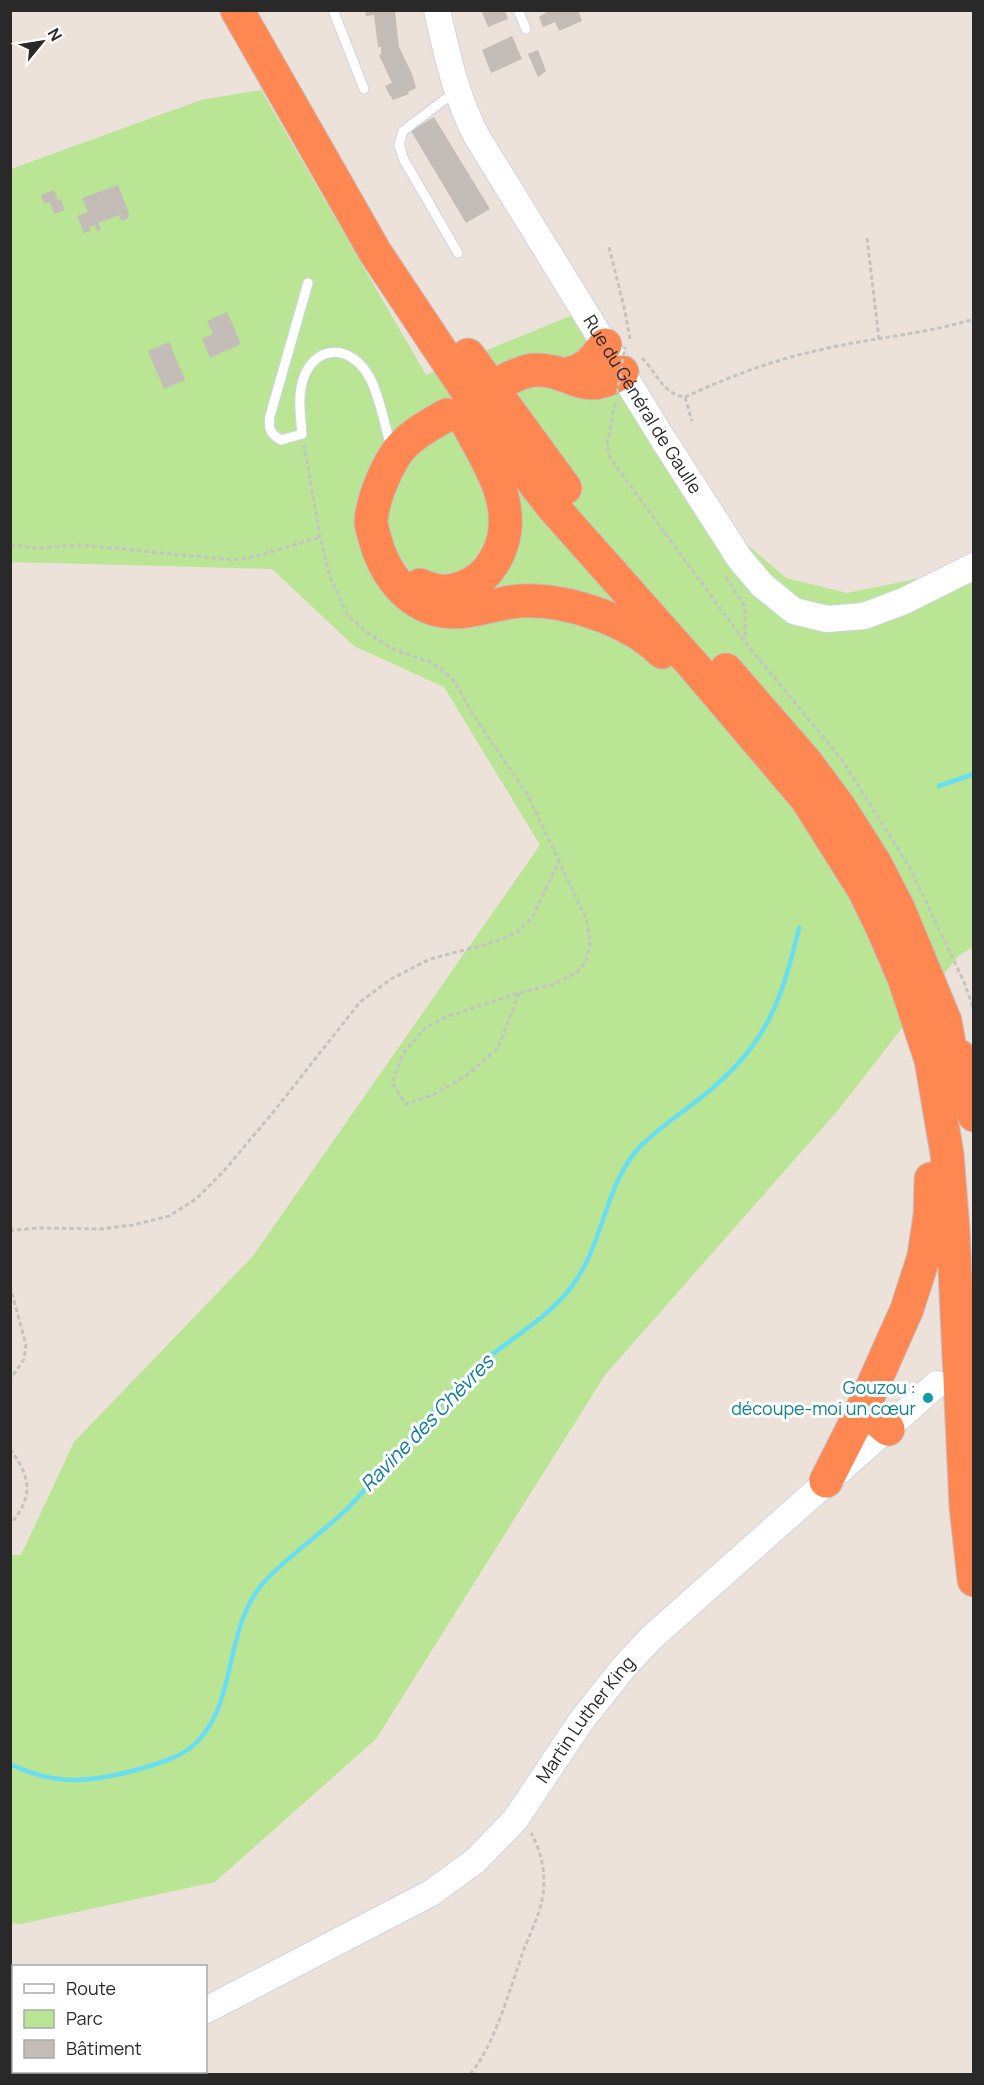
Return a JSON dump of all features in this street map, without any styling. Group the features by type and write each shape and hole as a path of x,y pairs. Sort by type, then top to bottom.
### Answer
{"highway":[{"path":"237,10 375,252 495,474 503,499 505,528 493,565 479,580 462,588 435,592 413,582 395,560 383,531 377,495"},
{"path":"262,10 388,231 458,341 573,500 614,549 767,715 840,808 875,863 959,1016 974,1266"},
{"path":"375,252 496,434 552,506 694,666 806,798 864,890 904,978 931,1060 947,1154 953,1229 966,1507 974,1580"},
{"path":"499,383 533,370 563,375 590,385 604,382 624,355"},
{"path":"447,415 428,426 394,456 377,495 371,523 379,554 394,582 418,602 436,610 459,612 520,601 562,604 628,626 659,649 773,774 806,798"},
{"path":"826,1481 863,1408 907,1309 924,1256 930,1215 932,1158 924,1090 912,1036 868,910 864,890"},
{"path":"959,1016 959,1055 974,1115"},
{"path":"863,1408 888,1429"}],"street":[{"name":"Rue du Général de Gaulle","path":"437,10 456,91 477,137 624,355 663,439 740,559 762,585 794,610 827,619 864,616 904,602 974,566"},
{"name":"Martin Luther King","path":"207,2009 431,1893 475,1861 520,1812 581,1721 624,1666 651,1638 937,1384"}],"lane":[{"path":"333,10 364,89"},
{"path":"518,10 526,29"},
{"path":"456,91 403,131 399,145 404,160 458,253"},
{"path":"308,283 269,427 274,436 281,440 302,434 301,388 308,368 323,354 341,351 354,357 370,379 394,456"}],"path":[{"path":"867,238 879,339"},
{"path":"609,248 625,311 624,355 607,445 610,458 745,642"},
{"path":"624,355 644,360 663,386 678,396 684,397 727,378 814,351 974,319"},
{"path":"684,397 692,421"},
{"path":"302,434 320,537 330,577 348,616 369,634 393,649 430,662 442,669 454,681 527,794 587,920 590,946 585,963 576,973 554,984 519,993 446,1017 425,1028 403,1054 392,1083 406,1104 434,1095 466,1076 498,1048 519,993"},
{"path":"10,545 37,548 80,545 234,560 258,556 320,537"},
{"path":"11,1231 40,1228 101,1229 133,1225 169,1216 196,1199 223,1172 276,1110 360,1002 391,979 430,959 495,942 517,932 532,918 559,861"},
{"path":"959,1016 964,982"},
{"path":"10,1286 26,1345 24,1359 10,1380"},
{"path":"10,1449 23,1466 28,1487 20,1513 10,1525"},
{"path":"470,2074 478,2066 492,2037 543,1899 544,1868 537,1843 520,1812"}],"green space":[{"path":"261,90 426,375 597,305 735,534 786,578 847,593 926,577 974,560 973,947 958,956 839,1109 605,1375 376,1739 215,1882 21,1924 10,1923 11,1555 21,1555 74,1442 253,1256 540,845 444,687 354,646 272,569 11,562 11,169 201,100"}],"building":[{"path":"365,10 394,10 399,47 416,88 408,92 409,94 393,100 389,94 385,86 392,83 379,55 381,47 378,47 374,15 366,16"},
{"path":"481,10 505,10 508,19 488,27"},
{"path":"550,10 578,10 582,21 559,31 555,22 543,27 539,17"},
{"path":"512,36 522,59 491,73 482,50"},
{"path":"538,50 546,71 538,77 528,54"},
{"path":"434,117 490,209 466,223 411,131"},
{"path":"118,185 129,214 128,218 123,221 119,215 98,223 101,230 97,231 95,225 89,227 91,231 84,233 77,216 88,212 82,198"},
{"path":"54,190 65,210 54,214 50,202 44,204 41,195"},
{"path":"227,312 241,344 210,358 202,339 213,334 207,321"},
{"path":"169,342 185,380 164,389 148,351"}],"waterway":[{"name":"Ravine des Chèvres","path":"939,786 974,774"},
{"name":"Ravine des Chèvres","path":"10,1764 27,1771 60,1779 109,1777 173,1758 189,1749 205,1733 224,1692 241,1623 251,1601 264,1582 348,1508 457,1386 547,1312 569,1290 589,1256 616,1184 636,1151 724,1078 756,1041 777,1001 799,928"}],"place":[{"name":"Gouzou : découpe-moi un cœur","path":"928,1398"}]}
